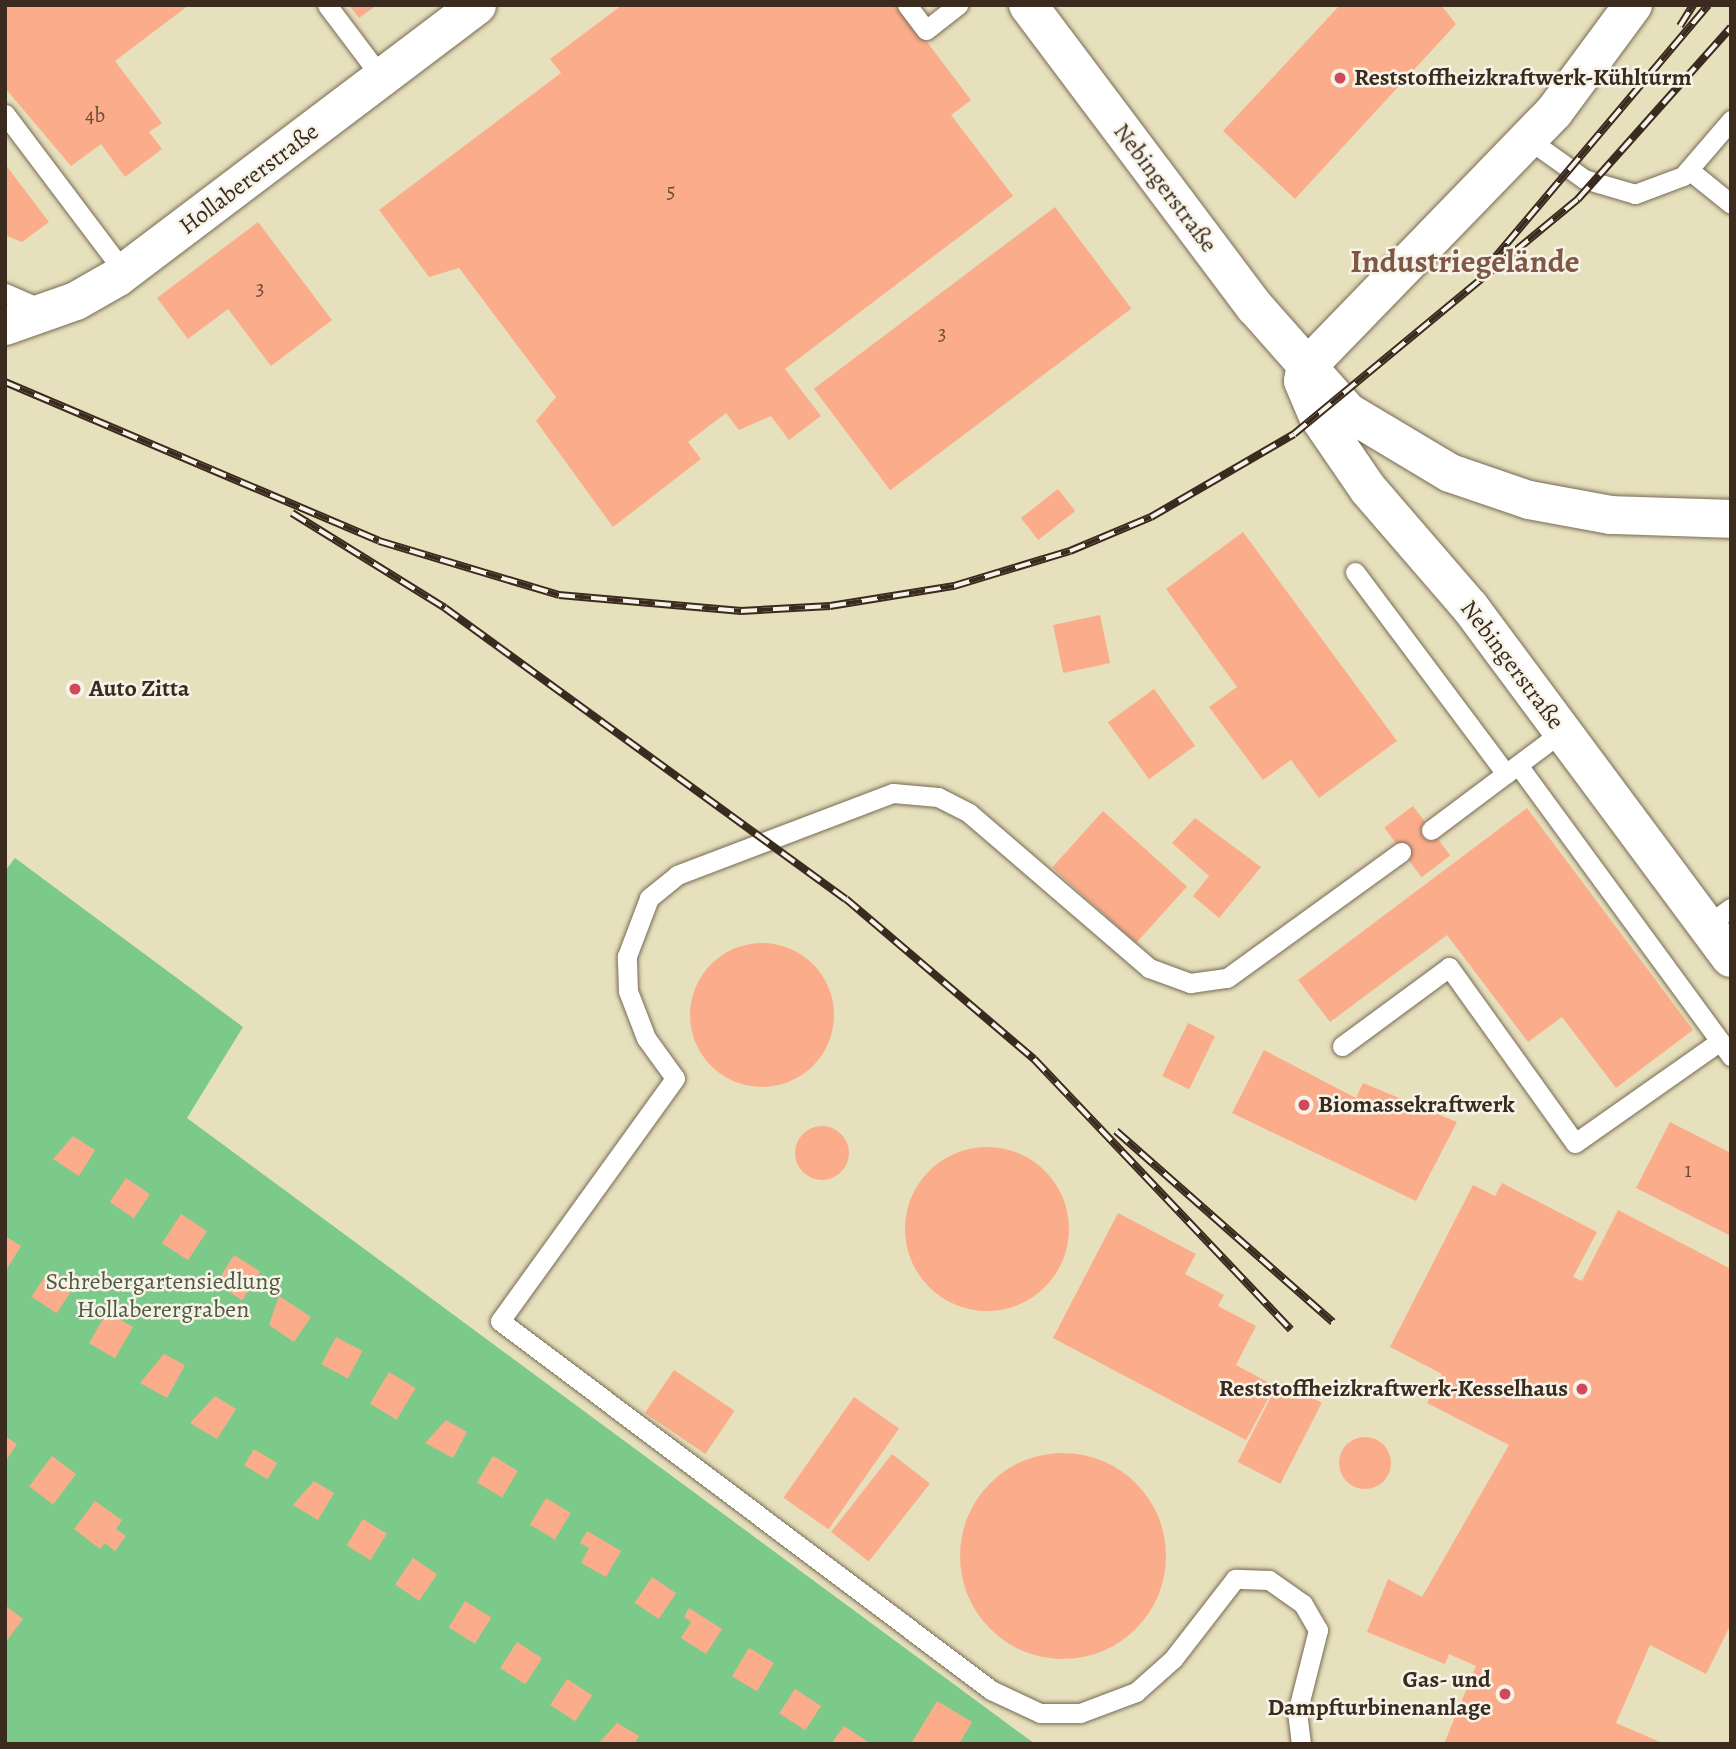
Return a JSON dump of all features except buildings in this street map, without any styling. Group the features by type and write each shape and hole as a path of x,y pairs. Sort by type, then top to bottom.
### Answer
{"street":[{"name":"Hollabererstraße","path":"5,326 48,312 124,272 477,5"},
{"name":"Nebingerstraße","path":"1028,5 1305,369 1336,402 1421,458 1499,492 1611,515 1731,519"},
{"path":"1305,369 1528,139 1633,5"},
{"name":"Nebingerstraße","path":"1305,369 1307,395 1339,449 1563,731 1718,917 1731,958"}],"lane":[{"path":"327,5 383,78"},
{"path":"907,5 926,30 958,5"},
{"path":"5,114 124,272"},
{"path":"1528,139 1571,172 1626,194 1665,186 1689,170 1731,120"},
{"path":"1689,170 1731,204"},
{"path":"5,293 48,312"},
{"path":"1342,1046 1449,967 1575,1143 1725,1049 1512,769 1355,572"},
{"path":"1431,830 1563,731"},
{"path":"1301,1744 1297,1713 1318,1630 1303,1604 1269,1580 1235,1579 1173,1659 1136,1692 1080,1713 1040,1713 991,1690 500,1321 676,1078 646,1038 628,991 627,956 634,924 649,898 677,875 893,793 938,797 969,813 1149,968 1189,983 1227,978 1401,852"}],"green space":[{"name":"Schrebergartensiedlung Hollaberergraben","path":"15,858 243,1027 187,1118 1035,1744 5,1744 5,871"}],"railway":[{"path":"1680,26 1693,5"},
{"path":"1486,268 1708,5"},
{"path":"5,382 379,541 559,595 741,611 830,606 954,586 1070,551 1151,517 1294,434 1578,199 1731,27"},
{"path":"292,513 445,608 846,899 1034,1059 1291,1330"},
{"path":"1116,1131 1333,1322"}],"place":[{"name":"Reststoffheizkraftwerk-Kühlturm","path":"1340,78"},
{"name":"Auto Zitta","path":"75,689"},
{"name":"Biomassekraftwerk","path":"1304,1105"},
{"name":"Reststoffheizkraftwerk-Kesselhaus","path":"1582,1389"},
{"name":"Gas- und Dampfturbinenanlage","path":"1505,1694"}],"district":[{"name":"Industriegelände","path":"1465,261"}]}
